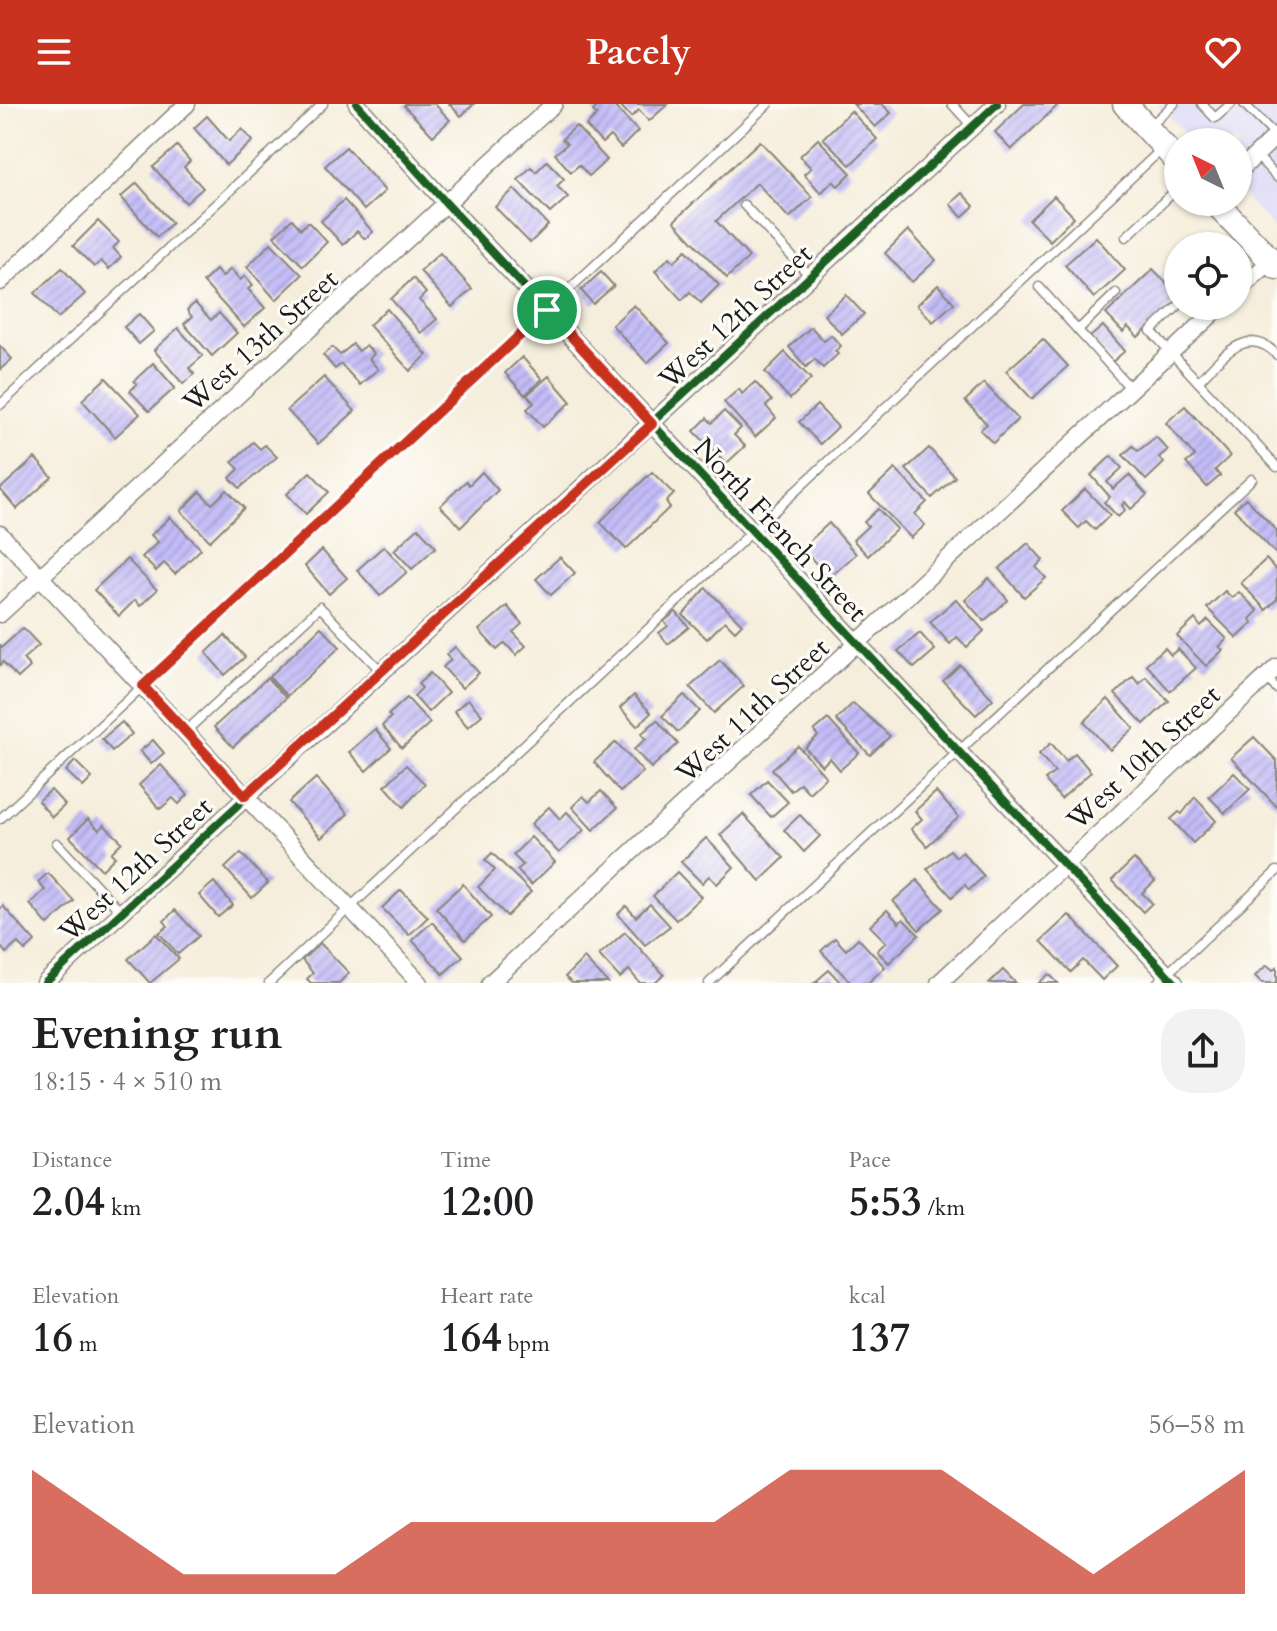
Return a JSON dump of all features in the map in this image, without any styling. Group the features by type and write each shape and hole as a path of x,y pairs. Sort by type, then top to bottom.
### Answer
{"main road":[{"path":"1125,104 1164,146"},
{"path":"1228,216 1274,264"}],"street":[{"path":"0,282 187,104"},
{"name":"North French Street","path":"357,104 1065,865 1166,980"},
{"name":"West 13th Street","path":"0,614 554,104"},
{"name":"West 12th Street","path":"45,983 997,104"},
{"path":"1252,159 1276,136"},
{"path":"1252,280 1274,264"},
{"name":"West 11th Street","path":"490,983 1206,320"},
{"path":"0,534 420,983"},
{"name":"West 10th Street","path":"939,983 1273,678"}],"lane":[{"path":"0,405 323,104"},
{"path":"0,819 768,104"},
{"path":"952,104 972,126"},
{"path":"1148,128 1174,104"},
{"path":"1202,104 1215,118 1231,104"},
{"path":"1244,104 1276,136"},
{"path":"1256,155 1277,177"},
{"path":"269,983 753,531 1164,160"},
{"path":"1126,237 1164,201"},
{"path":"744,205 811,276"},
{"path":"1039,287 1131,389"},
{"path":"1078,330 1116,293"},
{"path":"1164,319 1151,331 1277,467"},
{"path":"1198,382 1234,347 1249,341 1260,343 1277,355"},
{"path":"709,983 1252,479"},
{"path":"185,732 320,607 381,671"},
{"path":"57,843 121,912"},
{"path":"1166,980 1277,871"}],"shaded area":[{"path":"1158,104 1277,104 1277,232 1252,205 1252,128 1180,128"}],"building":[{"path":"435,104 450,120 433,136 404,106"},
{"path":"449,104 474,104 461,116"},
{"path":"600,104 612,104 638,131 621,148 610,136 602,143 586,126 597,115 593,111"},
{"path":"619,104 668,104 649,121 639,110 631,117"},
{"path":"853,104 882,104 891,113 875,127"},
{"path":"1024,104 1059,104 1011,150 995,132"},
{"path":"851,111 877,139 850,165 823,138"},
{"path":"207,116 229,141 242,129 253,141 226,165 194,128"},
{"path":"576,126 607,160 589,176 579,165 571,172 555,154 567,144 562,139"},
{"path":"818,139 851,173 838,186 833,181 821,193 804,174 811,168 800,156"},
{"path":"760,141 812,197 789,218 757,183 716,221 749,257 727,278 674,221"},
{"path":"177,146 190,161 184,167 203,188 186,203 153,167"},
{"path":"346,147 385,191 364,210 325,166"},
{"path":"547,161 564,179 557,186 568,197 550,213 518,180 531,167 536,172"},
{"path":"137,183 172,223 157,237 121,197"},
{"path":"514,189 548,225 530,243 495,207"},
{"path":"962,193 974,206 962,217 950,204"},
{"path":"1054,196 1074,217 1050,241 1029,220"},
{"path":"344,200 373,232 365,239 357,231 343,245 321,221"},
{"path":"292,219 301,229 308,222 327,242 303,266 274,236"},
{"path":"98,221 119,242 113,248 121,257 109,269 101,261 94,267 73,246"},
{"path":"908,230 936,260 912,282 885,253"},
{"path":"1096,237 1125,270 1094,298 1065,265"},
{"path":"271,243 302,275 276,300 247,267"},
{"path":"686,250 719,285 701,303 690,292 682,300 655,271 670,257 674,262"},
{"path":"440,253 472,289 452,307 420,271"},
{"path":"62,268 85,294 58,318 35,293"},
{"path":"231,269 240,280 245,276 253,285 248,289 265,308 244,327 203,282 216,270 222,277"},
{"path":"1153,269 1164,280 1164,313 1138,337 1128,327 1123,332 1106,314"},
{"path":"601,272 614,286 593,304 581,290"},
{"path":"413,278 426,293 419,300 437,319 421,333 391,299"},
{"path":"938,285 954,303 933,322 917,305"},
{"path":"846,295 864,314 842,334 824,315"},
{"path":"195,303 211,320 219,313 237,333 212,356 184,324 192,317 187,310"},
{"path":"634,305 669,343 647,363 612,325"},
{"path":"387,309 427,355 410,371 369,325"},
{"path":"139,314 154,331 139,344 124,327"},
{"path":"1103,326 1125,351 1112,362 1090,337"},
{"path":"811,327 824,341 831,335 841,346 835,351 838,354 823,368 815,359 806,367 789,347"},
{"path":"178,328 203,356 189,368 194,374 183,384 154,350"},
{"path":"1043,339 1068,366 1032,399 1006,371"},
{"path":"353,344 359,351 366,345 374,354 369,359 378,369 360,385 341,364 335,369 323,355 332,347 340,355"},
{"path":"0,346 12,359 0,370"},
{"path":"785,352 811,379 790,399 765,372"},
{"path":"522,357 542,379 525,395 505,373"},
{"path":"153,363 175,388 149,411 130,391 137,384 134,381"},
{"path":"549,376 571,402 543,427 527,409 534,403 527,395"},
{"path":"324,377 355,411 318,444 287,410"},
{"path":"106,378 140,414 115,437 82,400"},
{"path":"755,382 772,401 766,406 776,418 755,437 724,402 739,389 742,394"},
{"path":"984,383 1018,419 993,443 980,430 987,424 965,401"},
{"path":"817,405 838,427 820,444 799,422"},
{"path":"1185,406 1230,456 1215,470 1220,476 1207,487 1186,463 1195,456 1166,423"},
{"path":"724,411 741,428 734,435 745,446 726,464 694,431 707,418 712,423"},
{"path":"1156,437 1168,450 1159,457 1164,463 1146,480 1123,455 1133,446 1138,451"},
{"path":"253,442 260,449 265,445 277,457 240,488 230,478 239,469 232,462"},
{"path":"929,448 955,477 932,498 906,469"},
{"path":"1111,456 1122,468 1107,482 1113,489 1129,475 1147,495 1131,509 1125,502 1122,505 1125,510 1118,517 1104,502 1110,497 1091,475"},
{"path":"35,458 52,477 17,509 0,489"},
{"path":"895,469 927,502 915,514 925,525 911,538 869,494"},
{"path":"310,472 329,492 306,514 287,494"},
{"path":"482,472 498,490 461,527 440,506 466,481 469,485"},
{"path":"652,472 674,494 666,502 670,507 626,549 600,522"},
{"path":"1085,489 1110,515 1095,530 1086,521 1079,528 1062,511"},
{"path":"227,490 244,508 210,541 181,511 200,492 212,504"},
{"path":"1246,498 1277,531 1277,555 1234,509"},
{"path":"878,509 897,529 868,556 853,540 868,526 864,522"},
{"path":"170,517 201,549 175,574 164,563 156,571 142,557 158,542 151,535"},
{"path":"829,523 856,554 829,578 802,548"},
{"path":"418,528 436,547 412,569 394,550"},
{"path":"1028,543 1043,560 1036,567 1046,578 1024,597 999,569"},
{"path":"384,546 407,572 380,596 357,570"},
{"path":"322,550 347,578 329,594 305,566"},
{"path":"560,557 575,573 551,595 536,579"},
{"path":"127,559 157,590 140,606 135,600 119,616 94,590"},
{"path":"1266,559 1277,571 1277,599 1266,610 1241,583"},
{"path":"989,578 1008,600 984,621 965,600"},
{"path":"706,588 742,624 735,631 725,621 707,639 683,615"},
{"path":"1225,591 1232,598 1239,592 1258,611 1250,619 1253,623 1237,638 1207,608"},
{"path":"956,599 984,631 967,647 957,637 950,644 930,622"},
{"path":"507,606 522,624 513,632 526,646 516,655 505,643 497,650 479,630"},
{"path":"676,612 689,627 668,644 659,633 668,626 664,621"},
{"path":"1195,619 1201,627 1208,620 1227,639 1219,647 1223,650 1206,666 1177,636"},
{"path":"321,627 340,647 287,696 269,677"},
{"path":"23,628 39,645 23,659 30,667 18,678 3,662 0,665 0,645 2,647"},
{"path":"920,633 935,650 914,668 898,651"},
{"path":"225,635 245,657 225,675 206,653"},
{"path":"455,647 479,673 462,688 443,667 451,660 446,655"},
{"path":"1165,648 1171,655 1178,649 1196,668 1170,691 1146,664"},
{"path":"720,660 744,686 714,713 690,687"},
{"path":"960,665 993,699 976,715 943,681"},
{"path":"430,673 448,693 428,712 414,696 422,688 418,684"},
{"path":"1133,677 1139,684 1146,677 1169,701 1144,724 1115,694"},
{"path":"267,678 286,698 233,747 214,727"},
{"path":"634,695 651,713 637,726 620,708"},
{"path":"684,695 700,711 678,732 662,716"},
{"path":"407,698 430,723 402,748 382,726 391,717 388,715"},
{"path":"468,699 482,715 468,727 454,711"},
{"path":"1108,699 1134,728 1110,750 1084,722"},
{"path":"853,703 890,736 870,755 836,720"},
{"path":"828,719 859,753 840,770 830,758 822,766 805,748 818,736 814,731"},
{"path":"657,720 678,744 651,768 634,749 646,739 641,734"},
{"path":"122,722 132,734 112,751 102,739"},
{"path":"375,729 391,748 366,771 349,752"},
{"path":"1254,737 1277,761 1277,807 1231,758"},
{"path":"153,740 164,753 151,764 140,751"},
{"path":"616,742 643,772 620,792 594,762"},
{"path":"1051,743 1066,761 1075,753 1091,772 1061,799 1045,780 1055,772 1039,754"},
{"path":"798,746 826,777 809,793 800,783 791,791 772,769"},
{"path":"75,761 92,778 83,787 66,771"},
{"path":"161,765 188,795 179,804 173,798 160,809 139,785"},
{"path":"406,765 425,784 404,807 385,786"},
{"path":"1234,773 1250,789 1225,813 1209,797"},
{"path":"316,778 348,814 321,838 289,802"},
{"path":"767,780 788,802 771,817 751,795"},
{"path":"51,790 65,805 52,817 38,801"},
{"path":"601,791 617,808 593,830 572,807 583,796 589,802"},
{"path":"936,792 959,817 927,846 911,829 922,819 915,811"},
{"path":"1195,797 1216,821 1193,843 1171,819 1179,812 1182,814"},
{"path":"549,807 560,819 567,812 584,830 559,853 531,824"},
{"path":"743,814 784,858 760,881 720,835"},
{"path":"800,815 820,836 804,852 784,830"},
{"path":"88,819 99,830 104,825 122,842 111,853 115,857 102,870 70,837"},
{"path":"531,837 555,862 531,885 517,870 523,865 513,855"},
{"path":"706,838 734,867 717,884 709,876 702,883 681,862"},
{"path":"950,850 956,857 962,852 984,876 969,890 965,885 952,897 927,869"},
{"path":"241,853 268,883 252,898 225,868"},
{"path":"492,853 531,892 507,916 478,887 495,870 485,860"},
{"path":"1134,859 1155,881 1142,893 1152,903 1143,912 1112,880"},
{"path":"677,872 701,897 676,920 653,896"},
{"path":"48,873 74,901 48,925 30,904 45,890 38,882"},
{"path":"917,880 943,909 919,930 893,901"},
{"path":"214,882 233,905 218,917 199,895"},
{"path":"463,884 491,917 465,940 436,908"},
{"path":"401,890 428,917 409,935 382,908"},
{"path":"650,904 670,926 645,945 618,914 626,906 636,917"},
{"path":"3,906 35,942 25,951 18,943 6,953 0,946 0,909"},
{"path":"175,910 199,936 178,954 159,933 168,926 164,921"},
{"path":"887,910 899,923 903,919 919,935 889,963 877,951 886,942 870,926"},
{"path":"1069,915 1117,966 1102,980 1083,960 1071,972 1041,941"},
{"path":"432,922 463,956 443,974 412,940"},
{"path":"625,932 664,975 655,983 640,983 629,970 620,978 599,955"},
{"path":"156,934 179,959 150,983 128,959"},
{"path":"835,938 846,950 858,938 885,967 868,983 851,983 821,951"},
{"path":"320,943 349,973 339,983 311,983 307,979 313,973 302,960"},
{"path":"584,958 608,983 572,983 565,977"},
{"path":"1267,965 1273,970 1277,967 1277,983 1262,983 1255,976"},
{"path":"829,970 841,983 814,983"},
{"path":"1003,970 1016,983 989,983"},
{"path":"1049,974 1058,983 1039,983"}],"cycle path":[{"path":"357,104 1175,983"},
{"path":"45,983 997,104"}],"route":[{"path":"547,310 652,424 245,796 143,686 547,310"}]}
